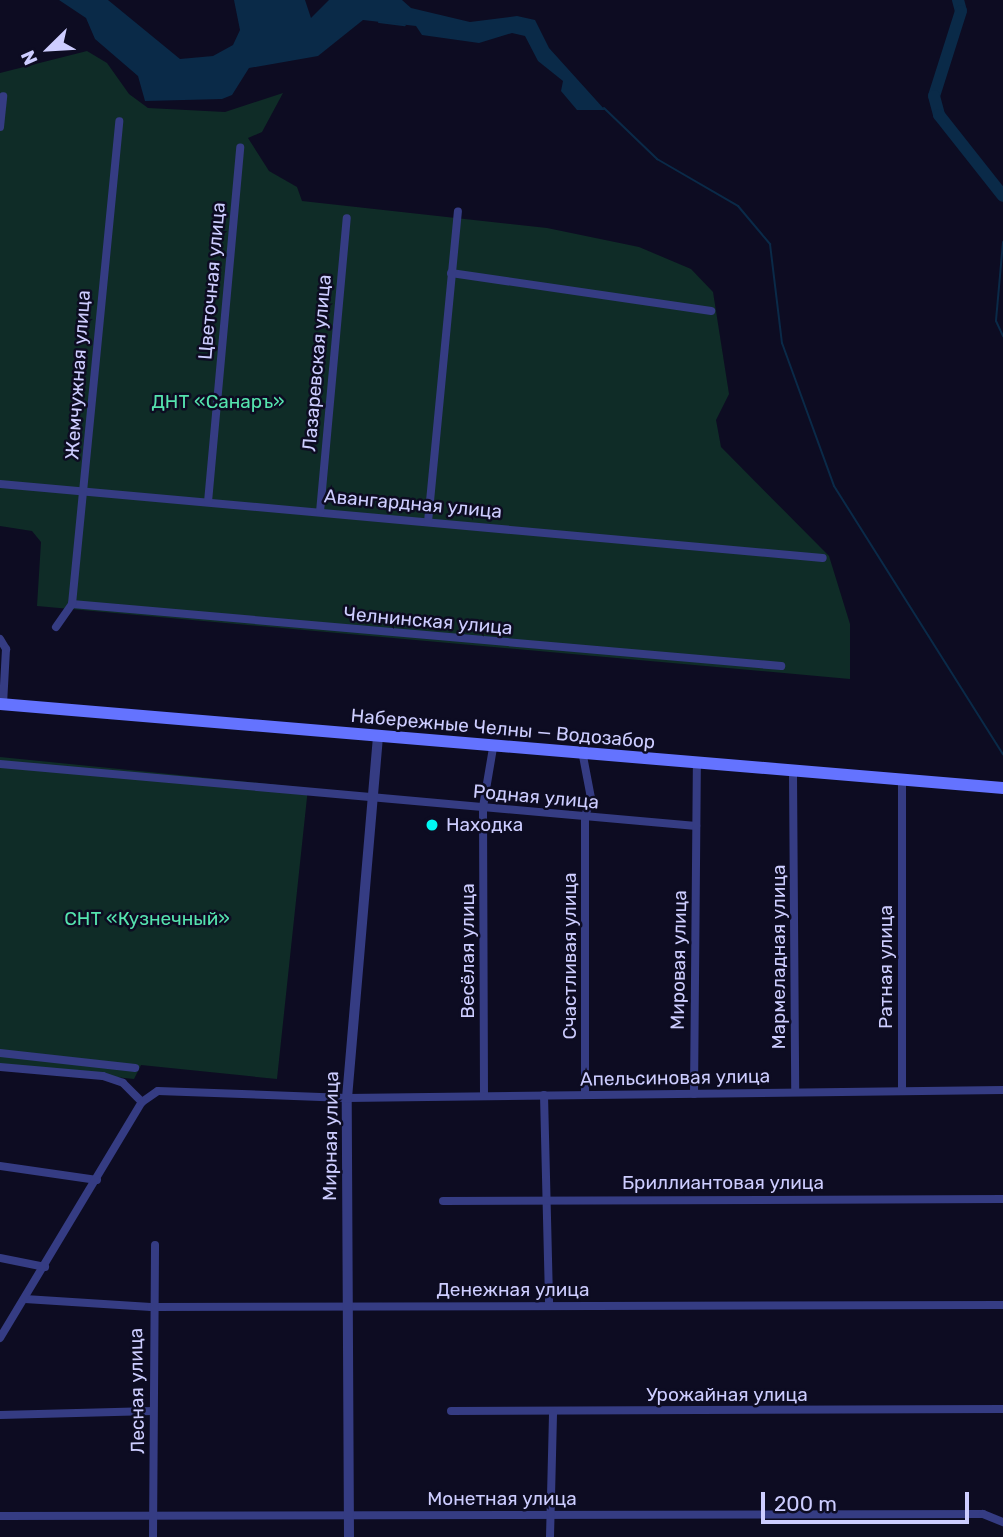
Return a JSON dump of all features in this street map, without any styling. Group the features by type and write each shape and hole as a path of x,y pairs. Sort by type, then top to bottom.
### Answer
{"main road":[{"name":"Набережные Челны — Водозабор","path":"1,704 793,775 1003,788"}],"street":[{"path":"0,127 3,96"},
{"name":"Жемчужная улица","path":"56,627 72,604 119,121"},
{"name":"Цветочная улица","path":"208,502 240,147"},
{"path":"428,522 458,211"},
{"name":"Лазаревская улица","path":"320,512 346,218"},
{"path":"451,274 711,312"},
{"name":"Авангардная улица","path":"0,484 823,558"},
{"name":"Челнинская улица","path":"72,604 781,666"},
{"path":"0,639 6,649 1,704"},
{"name":"Мирная улица","path":"349,1537 347,1098 378,737"},
{"name":"Весёлая улица","path":"484,1095 483,807 493,748"},
{"name":"Счастливая улица","path":"583,756 591,798 585,817 585,1094"},
{"name":"Родная улица","path":"0,764 696,826"},
{"name":"Мировая улица","path":"694,1094 697,766"},
{"name":"Мармеладная улица","path":"793,775 795,1092"},
{"name":"Ратная улица","path":"902,782 902,1090"},
{"path":"0,1053 135,1068"},
{"path":"0,1067 103,1076 124,1083 142,1102 0,1338"},
{"name":"Апельсиновая улица","path":"142,1102 158,1091 347,1098 1003,1090"},
{"path":"544,1095 549,1306"},
{"path":"0,1166 97,1180"},
{"name":"Бриллиантовая улица","path":"443,1201 1003,1199"},
{"name":"Лесная улица","path":"153,1537 152,1307 155,1245"},
{"path":"0,1258 45,1267"},
{"name":"Денежная улица","path":"25,1299 152,1307 1003,1304"},
{"name":"Урожайная улица","path":"452,1411 1003,1409"},
{"path":"0,1415 153,1411"},
{"path":"550,1537 553,1412"},
{"name":"Монетная улица","path":"0,1516 983,1514 1003,1522"}],"green space":[{"name":"ДНТ «Санаръ»","path":"87,51 107,63 129,94 148,108 225,112 283,93 262,132 248,138 269,171 297,187 302,201 547,228 639,247 691,269 713,292 729,394 716,420 721,447 829,556 850,624 850,679 37,606 41,542 32,531 0,526 0,73"},
{"name":"СНТ «Кузнечный»","path":"0,757 308,788 277,1079 141,1065 134,1079 0,1065"}],"water":[{"path":"59,0 108,0 180,59 213,56 233,45 240,30 234,0 305,0 311,18 329,0 402,0 411,8 470,22 517,16 535,20 549,48 605,110 577,110 561,91 563,81 538,61 525,36 512,33 479,43 422,35 416,26 363,20 318,56 249,68 232,95 222,99 145,101 138,76 95,39 86,18"}],"waterway":[{"path":"958,0 961,11 934,96 939,115 1003,196"},
{"path":"379,22 405,25"},
{"path":"604,108 657,159 738,206 770,244 782,343 834,486 1003,754"},
{"path":"1003,242 996,321 1003,336"}],"place":[{"name":"Находка","path":"432,825"}]}
